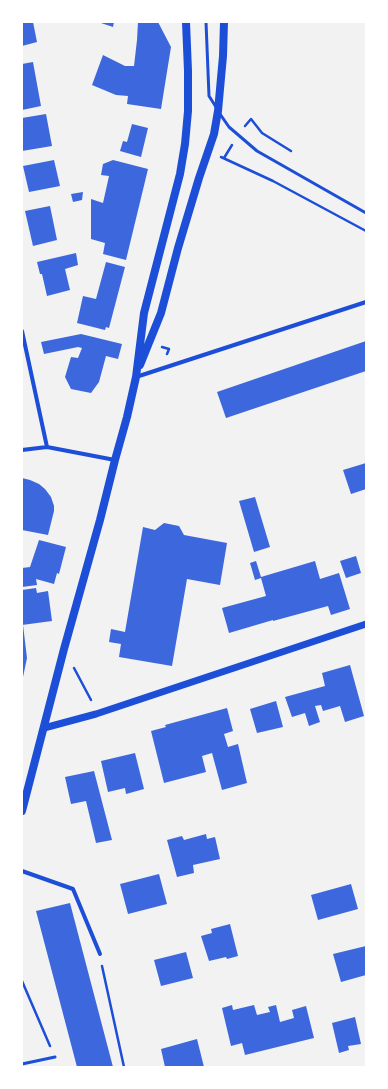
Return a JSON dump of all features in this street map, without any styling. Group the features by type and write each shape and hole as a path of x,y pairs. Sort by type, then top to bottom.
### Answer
{"main road":[{"path":"22,811 127,417 136,377 144,314 180,174 185,144 188,87 186,22"},
{"path":"136,377 161,313 178,248 214,134 218,111 223,56 224,22"}],"street":[{"path":"136,377 366,302"},
{"path":"22,331 47,447"},
{"path":"22,450 47,447 115,460"},
{"path":"44,728 96,714 366,624"},
{"path":"22,871 73,889 100,954"}],"lane":[{"path":"206,22 209,96 230,127 257,151 366,213"},
{"path":"22,1064 55,1057"}],"path":[{"path":"209,151 273,180 366,231"},
{"path":"64,649 90,697"},
{"path":"100,954 124,1067"},
{"path":"22,981 55,1057"}],"building":[{"path":"22,22 33,22 37,42 22,46"},
{"path":"98,22 114,22 113,27"},
{"path":"138,22 158,22 171,47 161,109 127,104 128,96 116,95 92,85 103,55 125,66 134,66"},
{"path":"33,62 41,106 22,110 22,64"},
{"path":"46,114 52,146 22,151 22,118"},
{"path":"132,124 148,128 141,157 120,151 123,141 127,142"},
{"path":"54,160 60,186 29,192 23,166"},
{"path":"113,160 148,169 126,260 103,254 105,243 91,239 91,199 103,203 109,176 101,175 103,164"},
{"path":"83,192 82,200 73,202 71,194"},
{"path":"50,206 57,240 33,246 25,211"},
{"path":"76,253 78,265 65,269 70,290 47,296 42,274 40,274 37,262"},
{"path":"106,262 125,267 109,328 106,327 105,330 77,323 83,296 96,299"},
{"path":"81,334 122,344 118,359 106,356 99,382 91,393 71,389 65,377 71,357 78,358 82,348 78,347 44,354 41,342"},
{"path":"366,341 366,371 226,418 217,392"},
{"path":"366,463 366,489 351,494 343,470"},
{"path":"22,478 39,484 51,497 54,511 48,535 22,530"},
{"path":"255,497 270,547 254,552 239,501"},
{"path":"164,523 179,526 184,535 227,543 220,585 187,579 172,666 119,657 121,644 109,642 111,629 125,632 143,527 155,530"},
{"path":"39,540 66,547 59,574 57,573 54,584 36,579 37,585 22,587 22,568 30,567"},
{"path":"356,556 361,573 346,578 340,561"},
{"path":"256,561 261,577 315,561 320,579 339,573 350,609 331,615 328,606 229,633 222,608 266,596 261,578 255,580 250,563"},
{"path":"36,588 37,593 48,591 52,621 22,625 22,590"},
{"path":"22,625 27,658 23,677"},
{"path":"350,665 364,716 345,722 340,706 323,711 321,705 315,706 320,722 309,726 305,713 292,717 285,697 325,686 322,673"},
{"path":"276,701 283,727 257,733 250,709"},
{"path":"227,708 233,731 224,734 228,747 238,744 247,783 222,790 212,753 202,756 206,772 164,783 151,731 166,727 165,725"},
{"path":"135,753 144,789 126,794 125,788 108,792 101,761"},
{"path":"94,771 112,840 96,843 86,801 71,804 65,777"},
{"path":"206,834 207,839 215,837 220,859 193,865 194,873 177,877 167,840 182,836 184,840"},
{"path":"159,874 167,904 128,914 120,884"},
{"path":"351,884 358,909 318,920 311,895"},
{"path":"70,903 113,1067 77,1067 36,911"},
{"path":"230,924 238,956 209,961 201,936 212,933 211,929"},
{"path":"366,946 366,975 341,982 333,954"},
{"path":"186,952 193,978 161,986 154,960"},
{"path":"232,1005 233,1010 254,1005 257,1015 270,1012 268,1007 276,1005 280,1022 294,1018 292,1010 306,1006 314,1038 245,1055 242,1043 231,1046 222,1008"},
{"path":"355,1017 361,1044 348,1046 349,1050 339,1053 332,1023"},
{"path":"197,1039 204,1067 165,1067 161,1049"}]}
